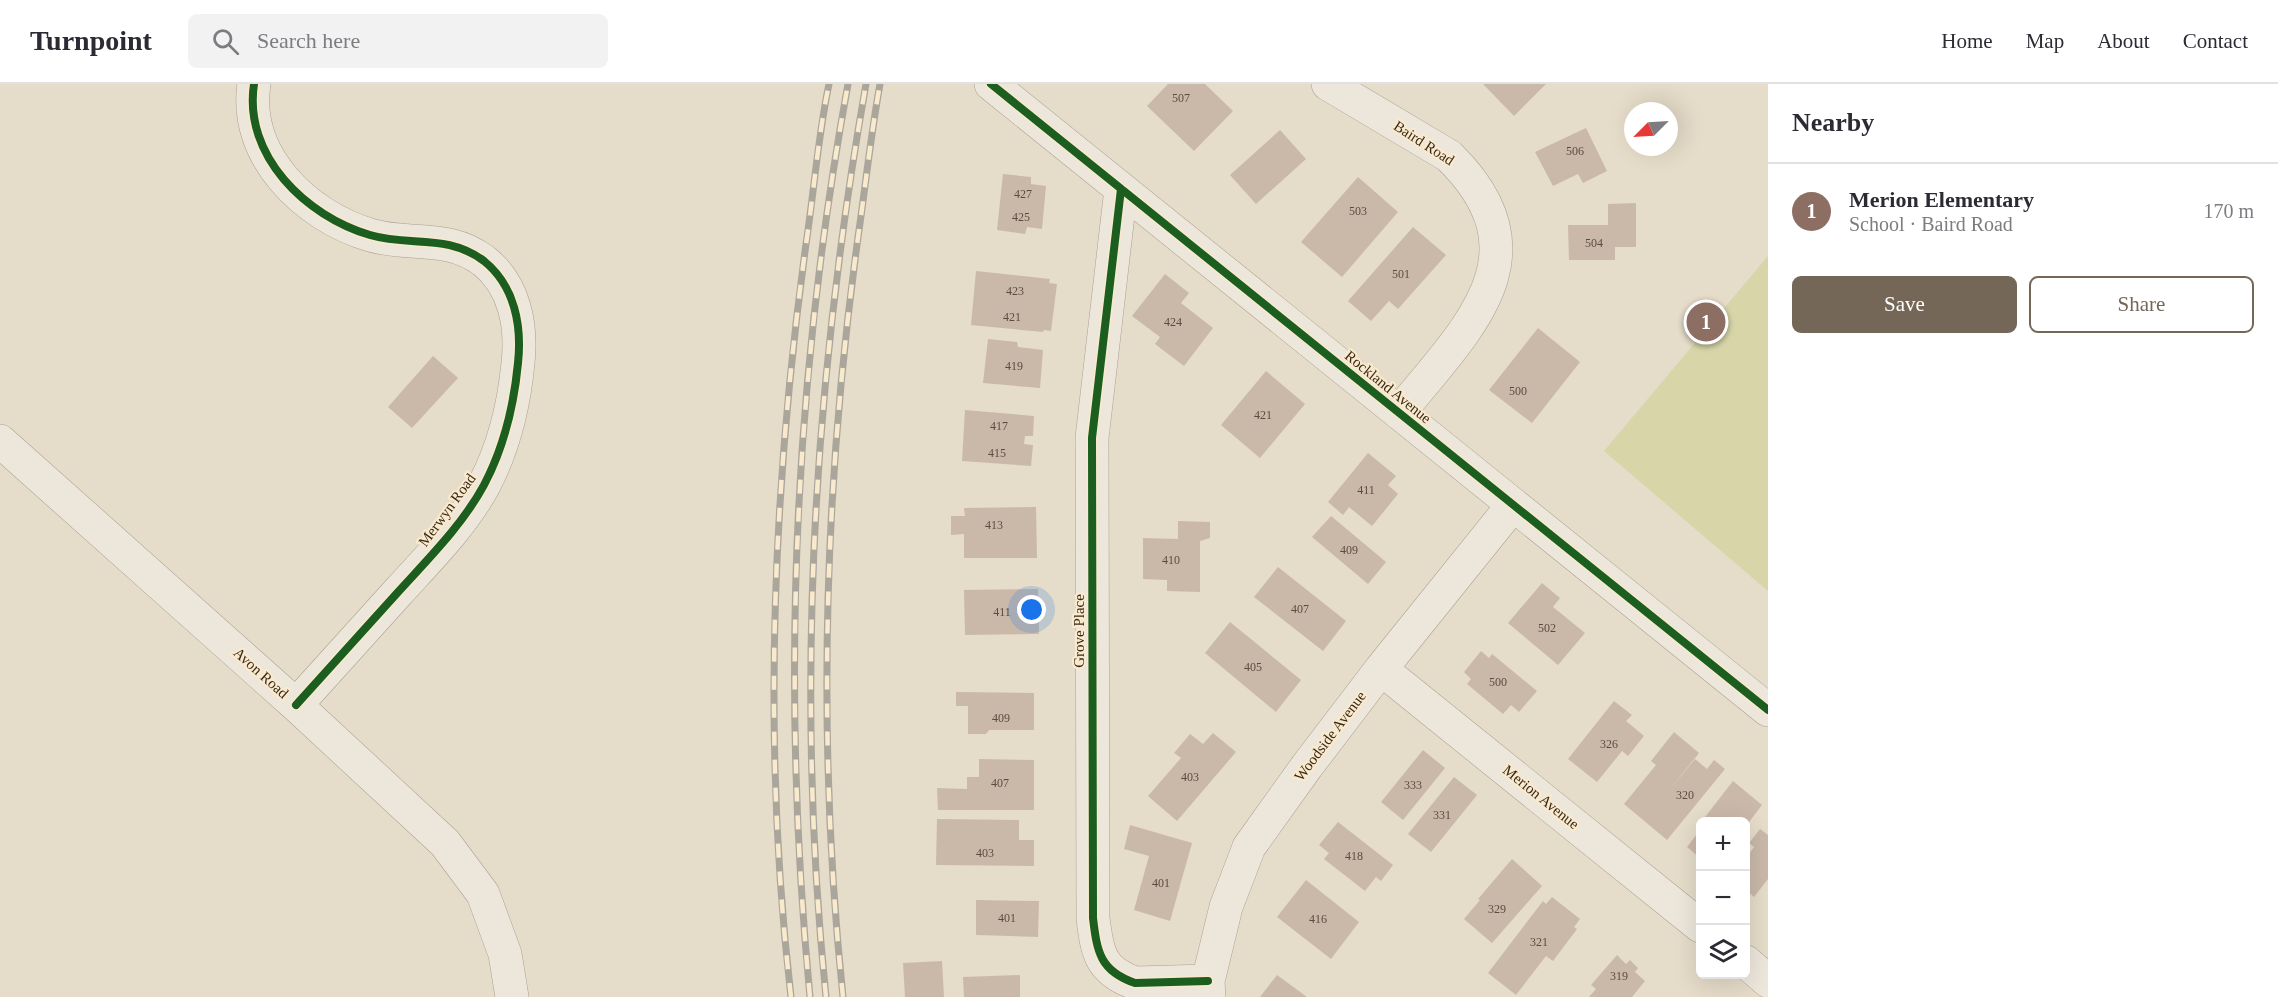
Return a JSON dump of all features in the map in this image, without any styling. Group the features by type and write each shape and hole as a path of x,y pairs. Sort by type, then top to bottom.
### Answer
{"street":[{"name":"Merwyn Road","path":"254,84 253,118 260,143 273,166 304,200 345,226 372,236 438,242 463,249 484,261 500,278 512,297 518,316 519,349 516,385 508,422 483,486 431,557 296,705"},
{"name":"Rockland Avenue","path":"991,84 1768,710"},
{"name":"Baird Road","path":"1328,84 1449,156 1475,187 1487,207 1494,226 1497,249 1494,270 1488,291 1476,317 1399,413"},
{"name":"Grove Place","path":"1121,189 1092,438 1093,906 1096,941 1104,964 1124,979 1135,983 1209,989"},
{"name":"Avon Road","path":"0,441 296,705 445,843 483,894 505,954 512,997"},
{"name":"Woodside Avenue","path":"1209,989 1226,907 1249,847 1381,669 1513,505"},
{"name":"Merion Avenue","path":"1381,669 1700,925"},
{"path":"1750,965 1768,981"}],"shaded area":[{"path":"1768,256 1768,591 1604,451"}],"building":[{"path":"1168,84 1205,84 1233,111 1194,151 1147,106"},
{"path":"1483,84 1546,84 1514,116"},
{"path":"1586,128 1607,171 1583,183 1578,174 1553,186 1535,152"},
{"path":"1280,130 1306,159 1256,204 1230,175"},
{"path":"1003,174 1031,177 1031,184 1046,186 1042,229 1027,227 1025,234 997,230"},
{"path":"1358,177 1398,212 1342,277 1301,242"},
{"path":"1636,203 1636,247 1615,247 1615,260 1569,260 1568,225 1608,225 1608,204"},
{"path":"1413,227 1446,255 1398,309 1389,301 1371,321 1348,301"},
{"path":"976,271 1050,279 1049,283 1057,284 1051,331 971,325"},
{"path":"1165,274 1189,293 1181,303 1213,328 1184,366 1155,344 1160,337 1132,316"},
{"path":"1538,328 1580,362 1532,423 1489,390"},
{"path":"988,339 1017,342 1018,347 1043,350 1040,388 983,383"},
{"path":"433,356 458,378 412,428 388,407"},
{"path":"1266,371 1305,404 1260,458 1221,425"},
{"path":"965,410 1034,416 1033,436 1025,436 1024,444 1033,445 1031,466 962,461"},
{"path":"1368,453 1396,476 1388,485 1398,494 1372,526 1349,507 1343,515 1328,502"},
{"path":"1036,507 1037,558 964,558 964,534 951,535 951,516 965,516 964,508"},
{"path":"1331,516 1386,562 1368,584 1312,537"},
{"path":"1178,521 1210,522 1210,538 1200,541 1200,592 1167,591 1167,580 1143,579 1143,538 1178,539"},
{"path":"1278,567 1346,621 1323,651 1254,597"},
{"path":"1542,583 1560,598 1553,607 1585,633 1558,665 1508,623"},
{"path":"1038,589 1039,634 965,635 964,590"},
{"path":"1230,622 1301,680 1276,712 1205,653"},
{"path":"1481,651 1489,658 1492,654 1537,691 1519,712 1511,705 1503,714 1467,684 1471,679 1464,672"},
{"path":"956,692 1034,693 1034,730 989,730 986,734 968,734 968,706 956,706"},
{"path":"1614,701 1632,715 1626,721 1644,736 1628,756 1622,751 1597,782 1568,759"},
{"path":"1674,732 1699,753 1667,793 1695,759 1707,769 1714,760 1725,769 1667,840 1624,804 1656,765 1651,761"},
{"path":"1213,733 1236,752 1177,821 1148,796 1181,758 1174,753 1190,734 1203,744"},
{"path":"1423,750 1445,768 1403,820 1381,802"},
{"path":"979,759 1034,760 1034,810 938,810 937,788 967,789 967,777 979,777"},
{"path":"1454,777 1477,795 1431,852 1408,834"},
{"path":"1733,781 1762,805 1750,821 1750,817 1705,817"},
{"path":"937,819 1019,820 1019,840 1034,840 1034,866 936,865"},
{"path":"1338,822 1393,865 1381,881 1376,877 1365,891 1324,859 1329,853 1319,845"},
{"path":"1130,825 1192,843 1170,921 1134,910 1149,856 1124,849"},
{"path":"1760,829 1768,835 1768,879 1754,897 1750,894 1750,852 1754,847 1750,842"},
{"path":"1696,835 1696,855 1687,847"},
{"path":"1512,859 1542,886 1492,943 1464,919"},
{"path":"1306,880 1359,922 1331,959 1277,917"},
{"path":"1552,897 1580,919 1574,927 1577,929 1553,961 1546,956 1516,995 1488,973 1543,901 1546,904"},
{"path":"976,900 1039,901 1038,937 976,935"},
{"path":"1617,955 1626,964 1630,960 1638,968 1635,972 1645,981 1632,997 1589,997 1596,989 1591,985"},
{"path":"942,961 944,997 905,997 903,963"},
{"path":"1020,975 1020,997 964,997 963,977"},
{"path":"1277,975 1307,997 1260,997"}],"railway":[{"path":"791,997 776,809 775,620 785,432 794,338 829,84"},
{"path":"810,997 801,883 796,768 795,654 798,539 804,425 815,310 829,197 848,84"},
{"path":"826,997 817,883 812,768 811,654 814,539 833,311 866,84"},
{"path":"843,997 829,802 828,606 832,508 848,313 880,84"}],"cycle path":[{"path":"254,84 253,110 258,135 269,158 302,198 323,214 370,235 442,244 470,252 484,261 503,282 514,308 519,335 516,379 507,426 491,471 476,499 434,553 296,705"},
{"path":"991,84 1768,710"},
{"path":"1121,189 1092,438 1093,918 1096,941 1102,959 1114,973 1123,978 1135,983 1208,981"}],"place":[{"name":"Merion Elementary","path":"1706,322"}]}
